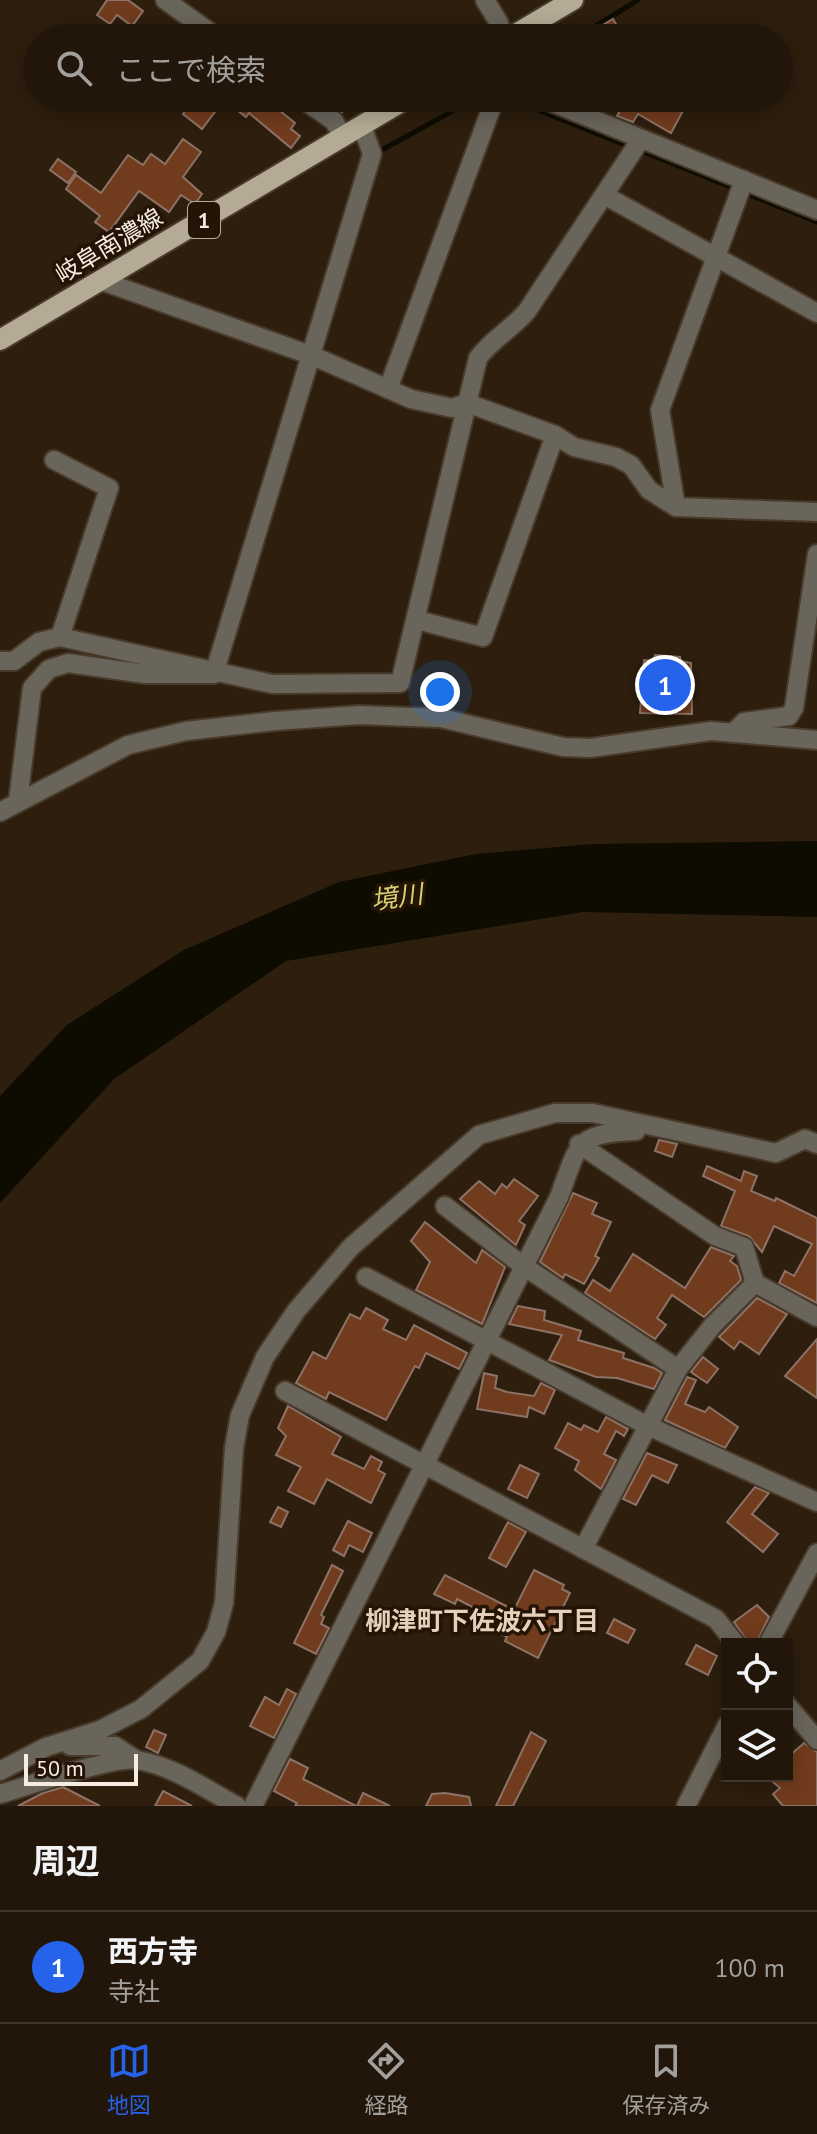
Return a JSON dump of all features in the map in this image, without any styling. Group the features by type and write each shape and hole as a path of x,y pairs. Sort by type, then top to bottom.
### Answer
{"main road":[{"path":"533,24 573,0"},
{"name":"岐阜南濃線","path":"0,340 385,112"}],"street":[{"path":"165,0 198,24"},
{"path":"485,0 499,24"},
{"path":"321,112 334,121 343,137"},
{"path":"388,389 489,112"},
{"path":"575,112 817,210"},
{"path":"214,674 372,154 362,126"},
{"path":"0,661 14,661 39,642 60,637 214,674 272,684 400,683 478,358 489,343 509,331 527,311 641,139"},
{"path":"676,507 660,410 714,255 744,180"},
{"path":"604,195 817,313"},
{"path":"102,281 313,356 411,399 452,408 467,403 555,435 574,447 616,457 631,465 649,490 676,507 817,512"},
{"path":"417,620 483,637 555,435"},
{"path":"54,460 109,488 60,637"},
{"path":"733,733 744,722 789,716 794,708 817,554"},
{"path":"18,801 32,688 49,669 68,663 145,674 214,674"},
{"path":"0,812 128,745 186,731 275,721 359,715 441,718 563,747 590,748 682,733 733,733 817,740"},
{"path":"0,1757 100,1730 141,1709 200,1661 216,1632 224,1603 234,1448 240,1415 265,1357 296,1311 351,1247 479,1135 555,1113 593,1113 659,1130 776,1153 805,1139 817,1144"},
{"path":"253,1806 522,1265 559,1197 579,1144 600,1132 659,1130"},
{"path":"579,1144 715,1236 744,1247 755,1283 817,1317"},
{"path":"445,1206 522,1265 678,1369"},
{"path":"366,1277 648,1426 817,1502"},
{"path":"583,1549 678,1369 713,1325 755,1283"},
{"path":"285,1391 716,1619 731,1638"},
{"path":"771,1638 817,1553"},
{"path":"791,1710 817,1740"},
{"path":"686,1806 721,1737"},
{"path":"0,1771 46,1747 115,1746 135,1759 172,1771 237,1806"},
{"path":"0,1794 112,1761 135,1759"}],"water":[{"name":"境川","path":"817,841 817,917 583,912 286,961 114,1079 0,1203 0,1096 67,1025 184,950 339,882 476,854 593,844"}],"building":[{"path":"107,0 128,0 143,11 133,24 117,15 110,24 97,15"},
{"path":"184,112 215,112 202,129"},
{"path":"240,112 281,112 295,123 291,129 300,136 291,148 249,113 246,117"},
{"path":"619,112 682,112 671,133 638,114 633,122 617,116"},
{"path":"183,139 201,152 183,177 202,194 195,204 181,195 169,212 139,191 109,232 95,222 100,216 66,189 76,175 101,193 128,155 143,165 151,154 165,164"},
{"path":"58,159 76,172 68,183 50,170"},
{"path":"655,655 680,657 681,661 691,663 692,714 640,713 644,660 654,661"},
{"path":"659,1140 677,1144 672,1157 655,1151"},
{"path":"707,1166 741,1181 744,1171 757,1176 751,1191 775,1201 776,1198 817,1218 817,1303 779,1283 785,1271 794,1276 812,1244 774,1226 762,1252 749,1236 721,1226 735,1191 703,1176"},
{"path":"514,1179 538,1196 519,1221 525,1225 516,1245 460,1199 479,1181 495,1194 502,1184 507,1188"},
{"path":"573,1193 597,1203 592,1214 611,1222 595,1256 599,1258 584,1284 565,1274 563,1278 540,1262"},
{"path":"425,1222 476,1263 482,1250 505,1267 482,1324 416,1290 430,1262 411,1241"},
{"path":"711,1247 734,1256 730,1261 737,1266 741,1280 704,1317 672,1295 657,1318 666,1325 655,1339 585,1293 593,1280 610,1291 633,1254 685,1288"},
{"path":"757,1298 787,1314 759,1354 740,1341 734,1349 719,1337"},
{"path":"518,1306 545,1311 544,1320 581,1331 578,1340 624,1353 623,1358 654,1368 662,1373 654,1389 617,1378 596,1377 549,1360 562,1335 509,1324"},
{"path":"366,1308 388,1320 383,1329 406,1340 414,1325 467,1353 459,1369 426,1353 419,1368 415,1366 386,1420 329,1392 326,1399 296,1383 313,1352 326,1359 350,1314 360,1319"},
{"path":"817,1339 817,1398 785,1376"},
{"path":"703,1357 718,1369 707,1383 691,1372"},
{"path":"484,1373 497,1376 495,1388 507,1392 534,1396 541,1383 555,1390 544,1414 529,1407 527,1417 477,1409"},
{"path":"687,1377 696,1380 685,1404 705,1412 709,1407 738,1427 725,1448 665,1420"},
{"path":"288,1406 341,1437 332,1454 364,1469 371,1456 382,1462 378,1470 385,1474 371,1503 327,1479 314,1504 288,1491 301,1467 276,1455 286,1436 278,1428"},
{"path":"606,1417 628,1429 624,1436 616,1431 604,1454 616,1460 601,1489 575,1470 579,1461 555,1448 568,1423 581,1430 584,1425 598,1432"},
{"path":"647,1453 677,1465 668,1483 652,1475 636,1505 623,1499"},
{"path":"520,1465 539,1474 527,1498 508,1489"},
{"path":"755,1487 769,1493 752,1514 778,1534 763,1552 727,1522"},
{"path":"278,1507 288,1512 281,1527 270,1522"},
{"path":"348,1521 372,1533 363,1552 349,1545 344,1556 333,1550"},
{"path":"508,1522 526,1532 506,1567 489,1558"},
{"path":"332,1565 343,1571 321,1615 324,1617 321,1624 329,1628 316,1654 294,1643"},
{"path":"534,1570 564,1585 562,1589 570,1593 538,1658 505,1641 507,1637 501,1634 504,1628 486,1619 488,1615 457,1599 455,1604 434,1594 445,1575 514,1610"},
{"path":"757,1605 769,1617 759,1638 745,1638 734,1622"},
{"path":"614,1619 635,1630 628,1643 607,1633"},
{"path":"696,1645 717,1656 708,1675 686,1664"},
{"path":"287,1689 296,1694 274,1738 250,1726 265,1697 279,1705"},
{"path":"154,1730 166,1735 158,1753 146,1747"},
{"path":"531,1732 546,1741 513,1806 496,1806"},
{"path":"804,1743 817,1752 817,1806 783,1806 773,1794 780,1788 773,1782 793,1782 793,1753"},
{"path":"290,1759 308,1768 303,1779 356,1806 295,1806 297,1803 274,1791"},
{"path":"63,1787 100,1806 18,1806 43,1793"},
{"path":"163,1791 192,1806 155,1806"},
{"path":"363,1793 390,1806 357,1806"},
{"path":"432,1794 469,1797 471,1806 426,1806"}],"waterway":[{"path":"599,24 638,0"},
{"path":"382,150 451,112"},
{"path":"543,112 630,147"},
{"path":"639,150 817,222"}],"place":[{"name":"西方寺","path":"665,685"}],"district":[{"name":"柳津町下佐波六丁目","path":"482,1621"}]}
